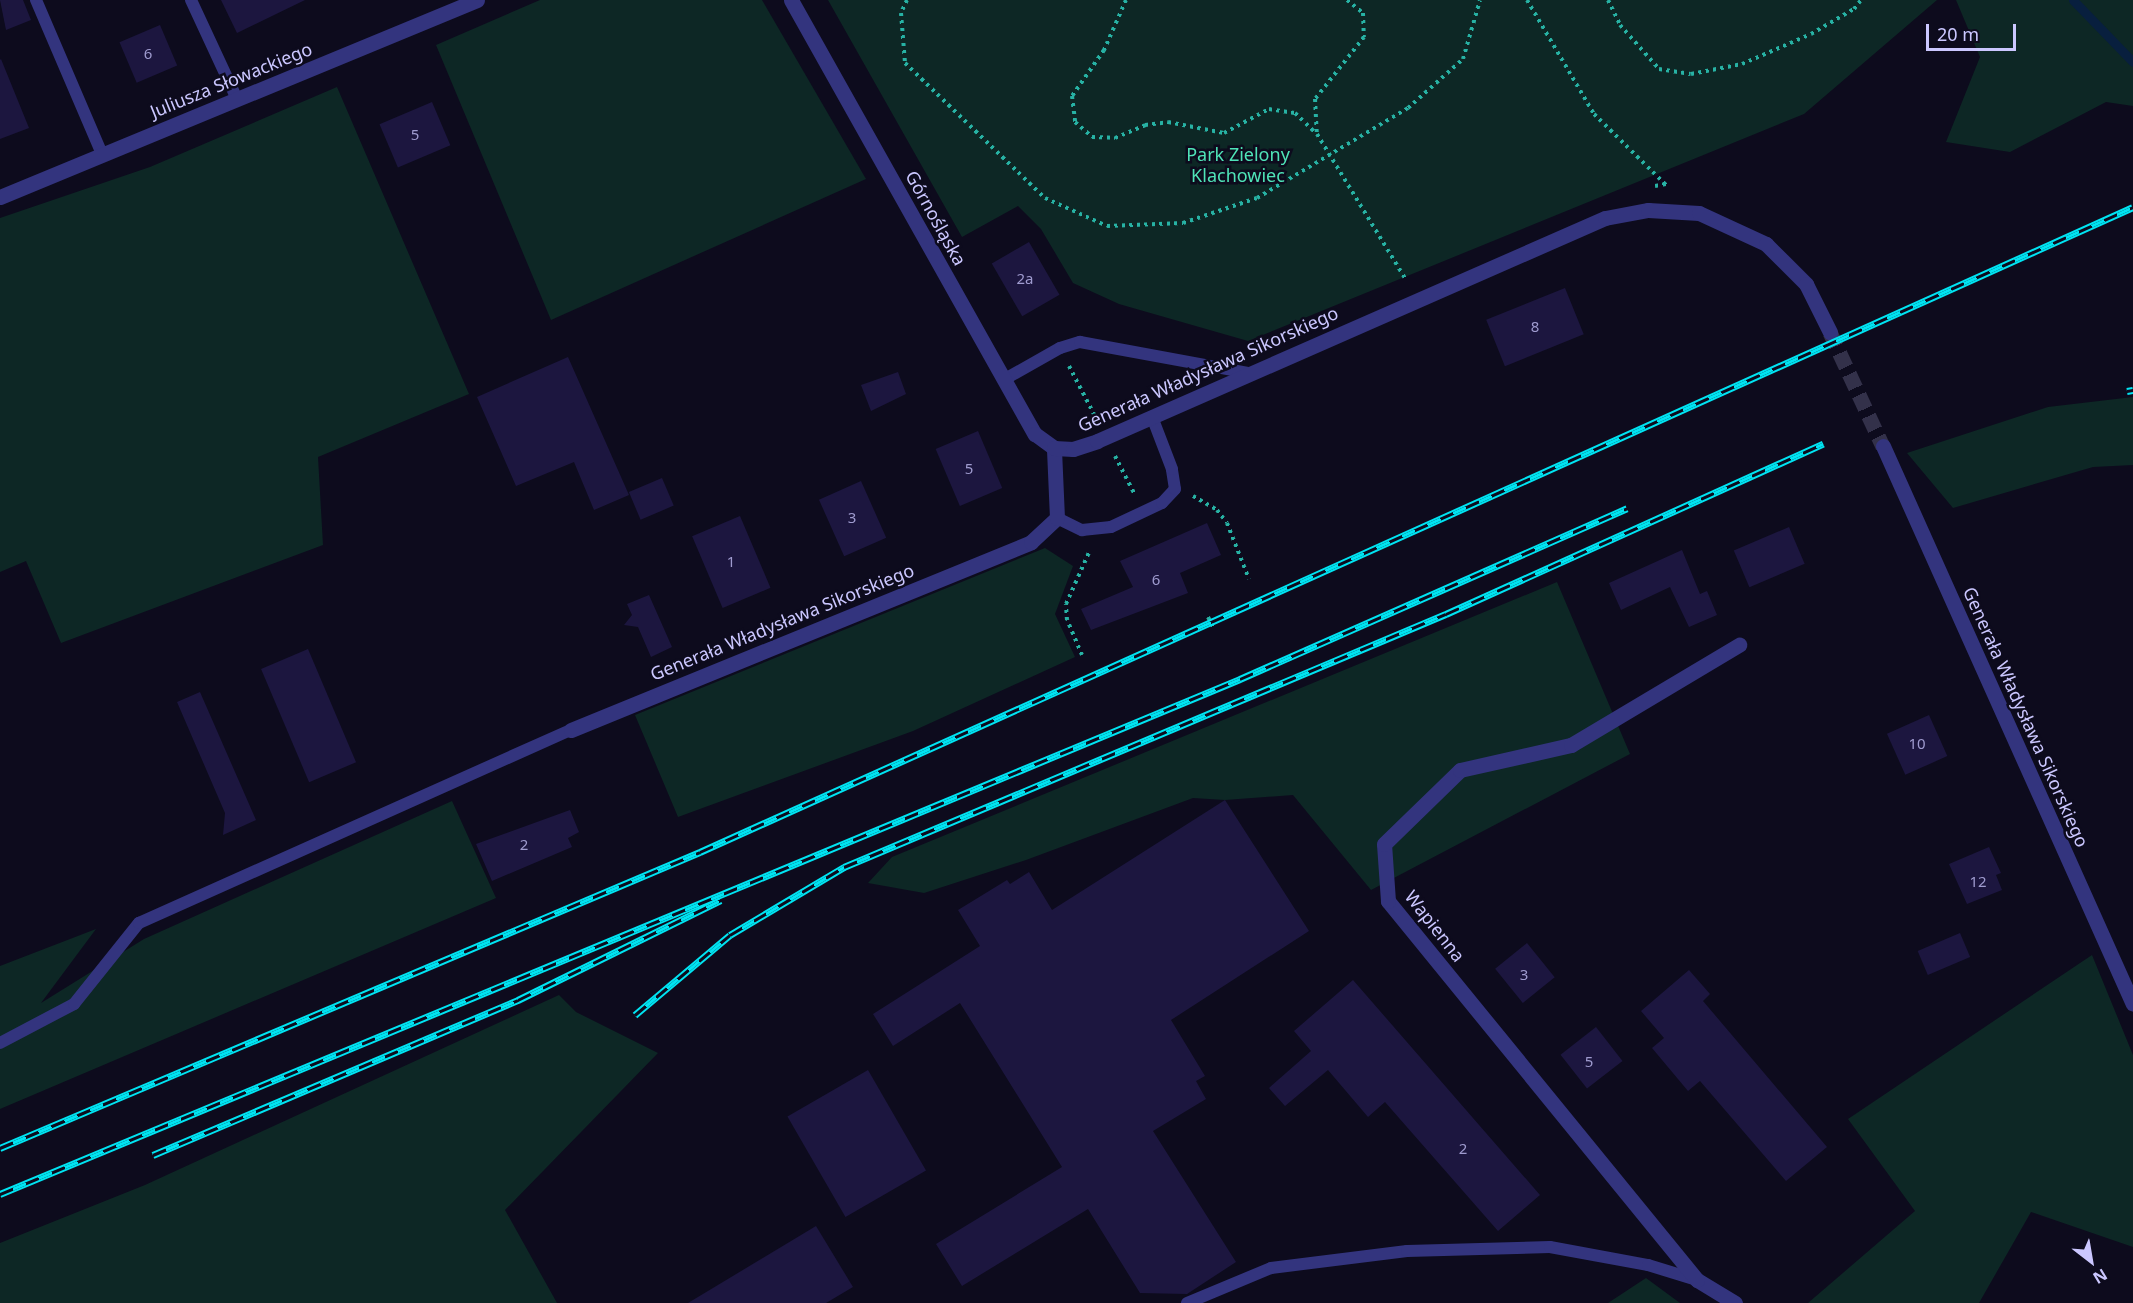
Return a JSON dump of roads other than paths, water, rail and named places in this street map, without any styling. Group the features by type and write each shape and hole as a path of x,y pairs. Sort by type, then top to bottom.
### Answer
{"street":[{"name":"Juliusza Słowackiego","path":"0,197 477,0"},
{"name":"Górnośląska","path":"791,0 1035,434 1054,448"},
{"name":"Generała Władysława Sikorskiego","path":"1054,448 1073,449 1097,441 1249,372 1605,218 1648,210 1699,213 1766,244 1806,284 1830,332"},
{"name":"Generała Władysława Sikorskiego","path":"1883,446 2133,1004"},
{"path":"1054,448 1057,518"},
{"name":"Generała Władysława Sikorskiego","path":"571,730 1030,542 1057,518"},
{"name":"Wapienna","path":"1735,1303 1698,1280 1388,901 1384,844 1460,770 1571,745 1739,645"}],"lane":[{"path":"36,0 102,154"},
{"path":"191,0 237,99"},
{"path":"1005,379 1060,348 1080,342 1249,372"},
{"path":"1057,518 1082,530 1112,527 1162,503 1175,489 1172,469 1152,417"},
{"path":"0,1043 74,1004 105,960 140,923 571,730"},
{"path":"1187,1303 1271,1268 1407,1251 1550,1247 1648,1265 1698,1280"}],"waterway":[{"path":"2073,0 2133,62"}],"tunnel":[{"path":"1830,332 1883,446"}],"railway":[{"path":"0,1148 700,852 2133,207"},
{"path":"2127,391 2133,390"},
{"path":"635,1015 730,935 844,867 1446,614 1823,444"},
{"path":"0,1194 1240,679 1627,508"},
{"path":"153,1155 518,1000 721,900"}],"park label":[{"name":"Park Zielony Klachowiec","path":"1238,165"}]}
